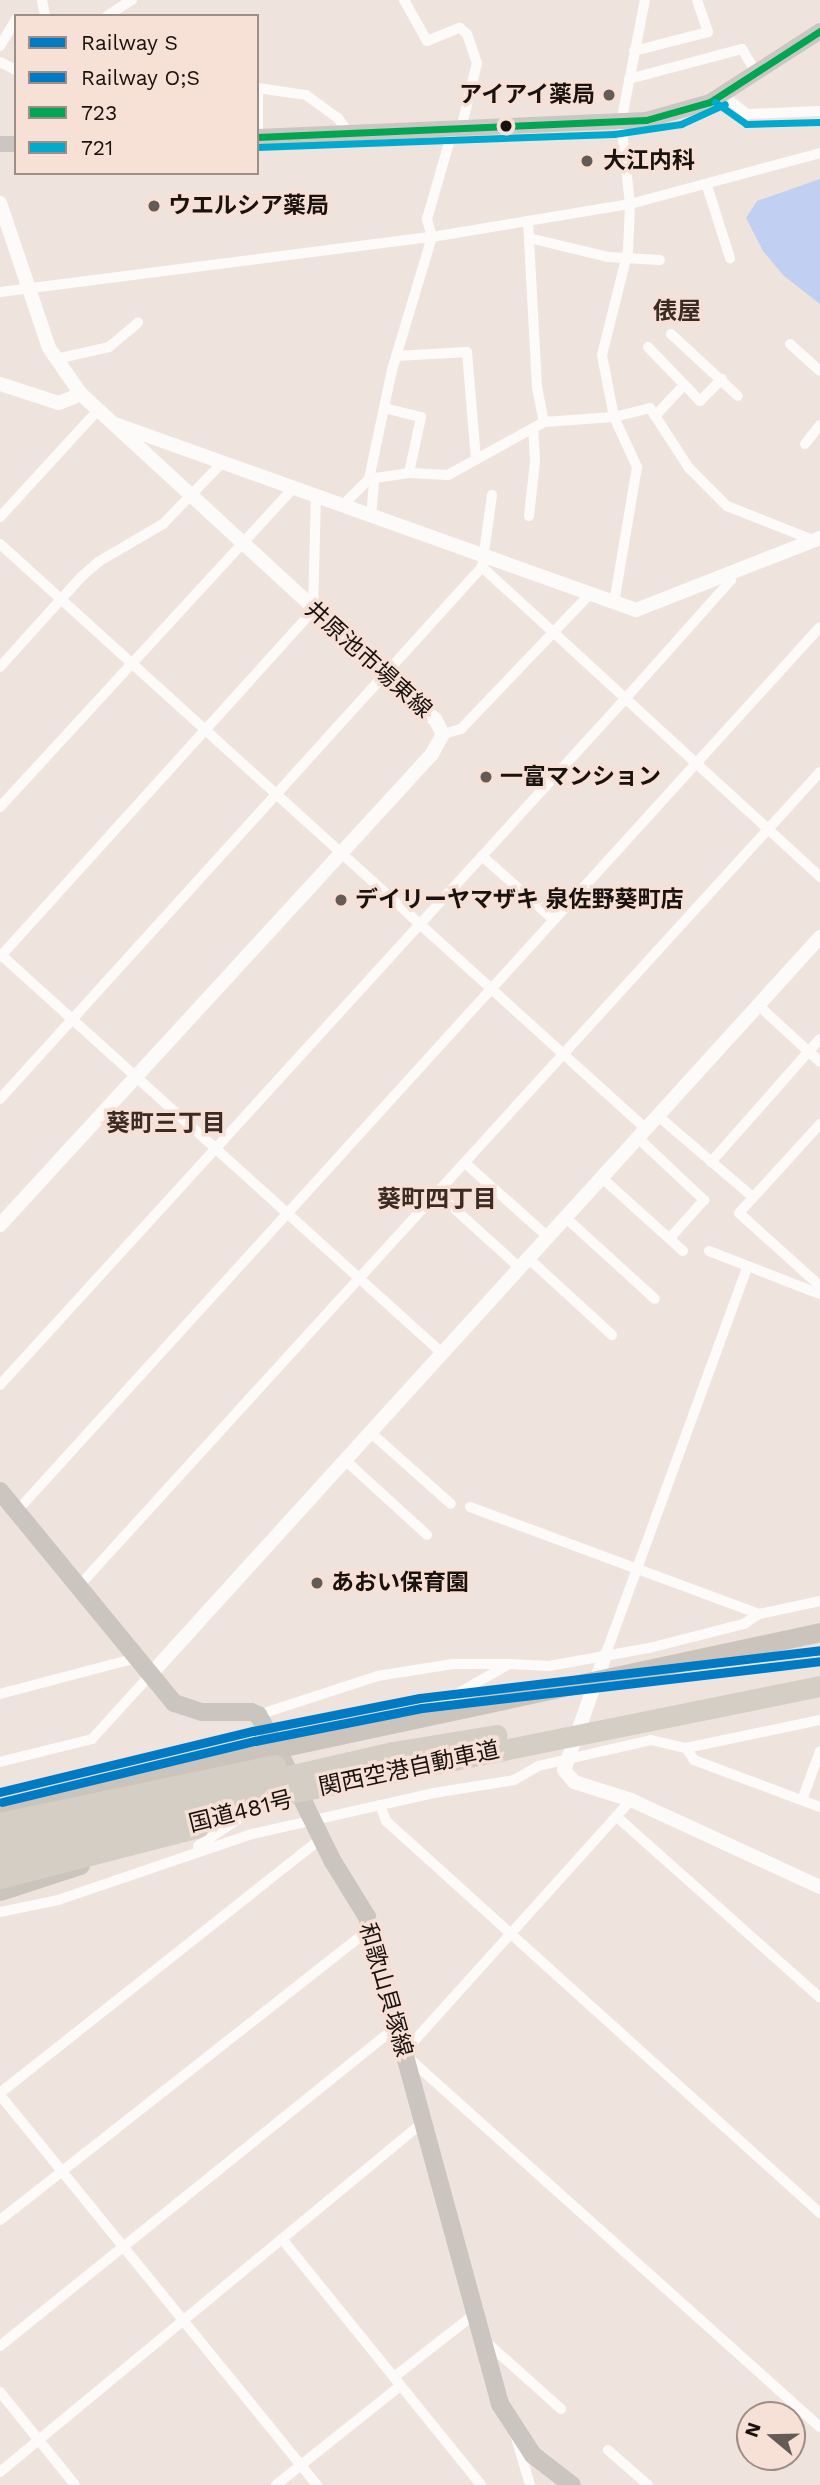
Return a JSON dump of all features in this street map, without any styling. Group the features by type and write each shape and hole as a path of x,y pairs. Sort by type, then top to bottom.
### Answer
{"highway":[{"path":"0,1808 820,1632"},
{"name":"関西空港自動車道","path":"0,1842 820,1671"},
{"name":"関西空港自動車道","path":"0,1859 392,1762 820,1686"},
{"name":"国道481号","path":"0,1891 47,1878 201,1820 303,1797 571,1751 820,1695"},
{"path":"0,1823 197,1778 320,1757 392,1762"},
{"path":"0,1878 306,1803 392,1762"},
{"path":"0,1834 76,1810 169,1770"},
{"path":"0,1865 201,1820"}],"main road":[{"path":"259,137 621,123 678,114 721,94 820,31"},
{"path":"0,1491 150,1675 182,1708 258,1715"},
{"name":"和歌山貝塚線","path":"258,1715 370,1929 500,2404 515,2433 543,2465 572,2485"}],"street":[{"path":"110,14 132,0"},
{"path":"371,517 371,479 396,356 432,237 428,219 477,63 467,34 460,28 427,41 404,0"},
{"path":"614,603 637,467 614,417 602,355 625,259 630,204 621,123 645,0"},
{"path":"634,51 708,32 697,0"},
{"path":"0,46 14,22"},
{"path":"629,79 742,49 756,72"},
{"path":"259,88 306,95 338,118 349,133"},
{"path":"721,94 748,114 820,111"},
{"path":"0,292 432,237 630,204 707,186 820,153"},
{"path":"707,186 730,258"},
{"name":"井原池市場東線","path":"0,203 26,288 56,359 81,394 241,545 435,719 443,734 440,745 0,1225"},
{"path":"528,221 537,387 544,422"},
{"path":"529,238 625,259 660,260"},
{"path":"56,359 109,347 138,323"},
{"path":"671,334 738,396"},
{"path":"790,344 820,371"},
{"path":"648,347 700,401 722,379"},
{"path":"396,356 467,352 476,460"},
{"path":"0,384 59,403 81,394"},
{"path":"655,416 684,385"},
{"path":"384,408 421,417 409,473"},
{"path":"342,506 371,479 409,473 448,475 544,422 614,417 650,408 689,468 727,506 817,539"},
{"path":"0,517 102,416 484,562 614,603 643,609 817,539"},
{"path":"805,444 820,425"},
{"path":"529,516 535,462 533,428"},
{"path":"0,667 98,562 163,524 222,463"},
{"path":"0,807 293,488"},
{"path":"0,1099 484,562 492,495"},
{"path":"316,497 313,610 1,955 442,1353"},
{"path":"0,544 343,851 564,1054 642,1134 704,1200 669,1239"},
{"path":"484,562 554,634 820,877"},
{"path":"0,1385 625,699 731,580 729,573"},
{"path":"443,734 461,729 589,595"},
{"path":"17,1511 820,627"},
{"path":"78,1587 820,772"},
{"path":"482,856 554,920"},
{"path":"0,1762 92,1739 820,937"},
{"path":"758,1005 820,1062"},
{"path":"710,1162 820,1039"},
{"path":"658,1116 753,1197"},
{"path":"820,1124 739,1213 815,1281 820,1294"},
{"path":"465,1163 548,1237"},
{"path":"602,1178 683,1251"},
{"path":"437,1193 612,1335"},
{"path":"565,1218 655,1299"},
{"path":"709,1251 748,1266 815,1281"},
{"path":"748,1266 564,1770 574,1782 631,1800 820,1887"},
{"path":"370,1432 451,1504"},
{"path":"345,1460 427,1535"},
{"path":"470,1507 759,1614"},
{"path":"258,1715 377,1676 453,1664 549,1666 744,1624 759,1614 820,1601"},
{"path":"0,1694 136,1658"},
{"path":"395,1722 444,1703 509,1664"},
{"path":"120,1877 314,1819 514,1780 571,1751 651,1740 686,1748 820,1720"},
{"path":"686,1748 694,1760 820,1807"},
{"path":"802,1800 820,1751"},
{"path":"631,1800 403,2053 820,2427"},
{"path":"380,1805 386,1821 820,2213"},
{"path":"0,1912 58,1900 205,1843 256,1807"},
{"path":"617,1816 820,1998"},
{"path":"317,2485 0,2094 321,1839"},
{"path":"0,2220 370,1929"},
{"path":"0,2346 396,2027"},
{"path":"0,2472 422,2123"},
{"path":"282,2239 481,2485"},
{"path":"276,2485 476,2313"},
{"path":"483,2340 561,2409"},
{"path":"0,2392 75,2485"},
{"path":"515,2433 530,2485"},
{"path":"608,2450 648,2485"}],"water":[{"path":"820,179 820,304 783,275 763,251 746,218 757,201"}],"rail line":[{"name":"S","path":"0,1792 253,1731 420,1698 820,1650"},
{"name":"O;S","path":"2,1802 255,1741 422,1708 820,1661"}],"transit line":[{"name":"723","path":"259,137 646,120 710,102 820,31"},
{"name":"721","path":"715,102 746,124 820,122"},
{"name":"721","path":"259,147 614,134 681,124 725,104"}],"place":[{"name":"アイアイ薬局","path":"609,95"},
{"name":"大江内科","path":"587,161"},
{"name":"ウエルシア薬局","path":"154,206"},
{"name":"一富マンション","path":"486,777"},
{"name":"デイリーヤマザキ 泉佐野葵町店","path":"341,900"},
{"name":"あおい保育園","path":"317,1583"}],"district":[{"name":"俵屋","path":"677,312"},
{"name":"葵町三丁目","path":"166,1124"},
{"name":"葵町四丁目","path":"437,1200"}]}
